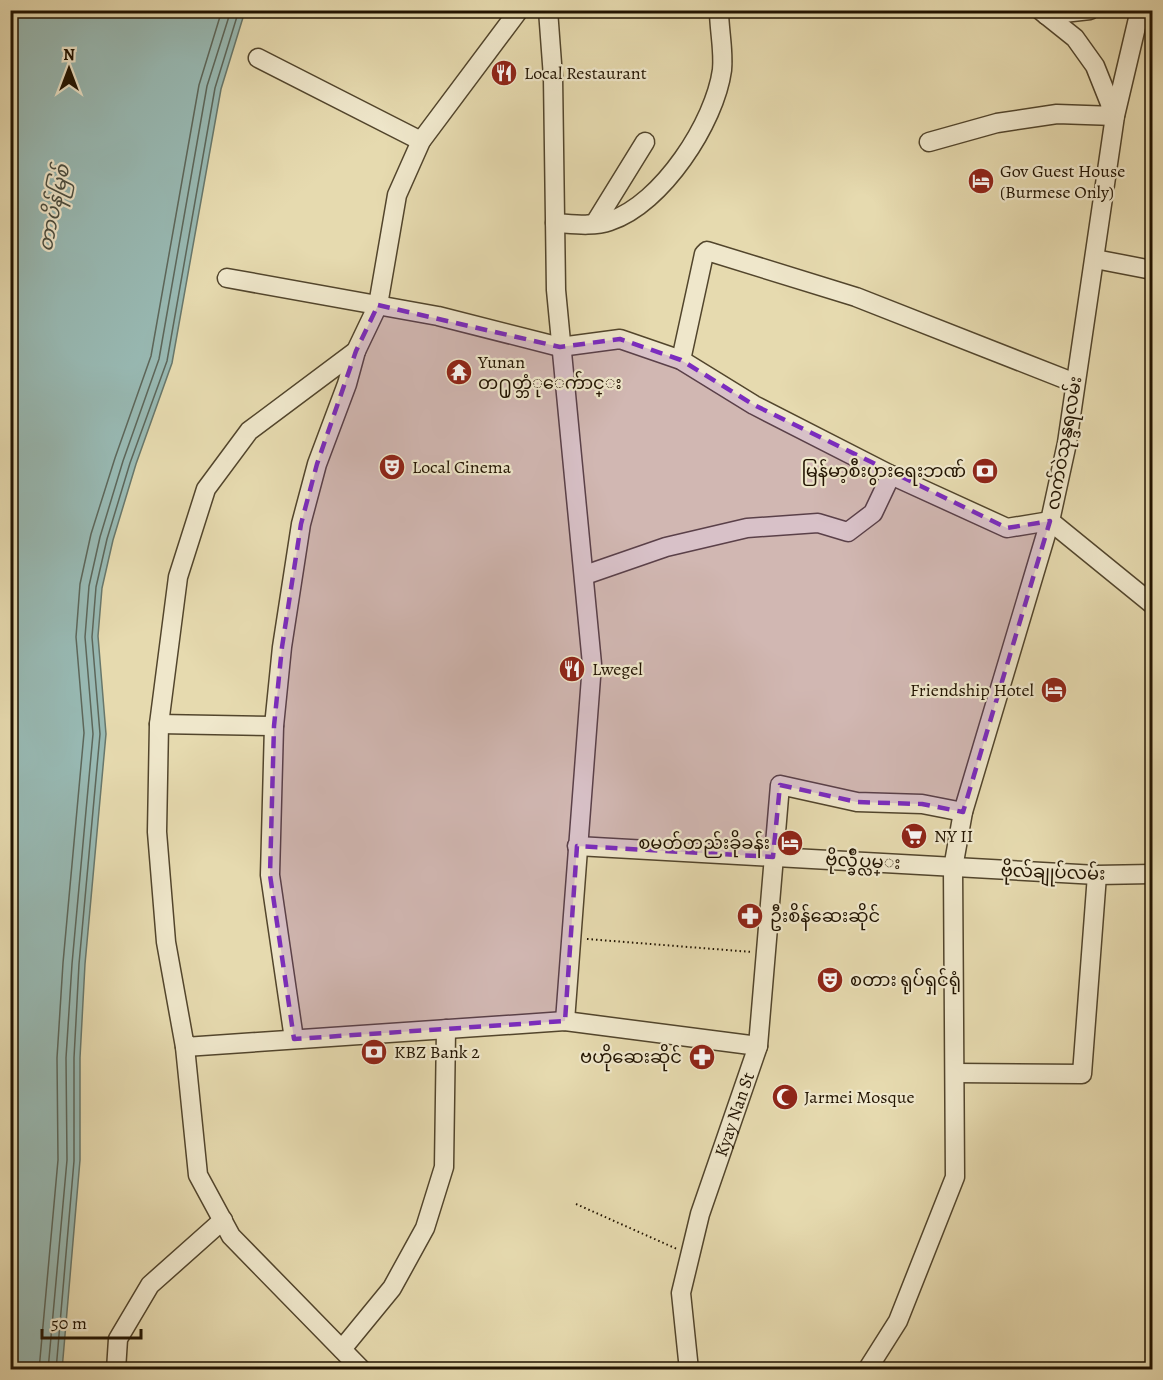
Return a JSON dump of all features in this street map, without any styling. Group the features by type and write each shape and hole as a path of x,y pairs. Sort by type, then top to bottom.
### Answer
{"street":[{"path":"294,1039 270,875 274,726 282,647 302,524 318,464 347,384 356,351 378,305 397,195 421,141 519,10"},
{"path":"548,10 552,77 554,257 560,348 585,574 592,664 565,1021"},
{"path":"555,223 595,224 623,216 652,194 699,136 717,92 722,69 718,10"},
{"path":"1043,13 1090,10"},
{"name":"လက်ဝဲသုန္ဒရလမ်း","path":"867,1370 898,1321 955,1177 953,868 963,812 1050,521 1067,443 1115,116 1140,10"},
{"path":"929,142 997,123 1057,114 1115,116 1095,66 1075,38 1043,13"},
{"path":"258,58 421,141"},
{"path":"595,224 645,142"},
{"path":"681,360 704,254 707,251 856,297 1075,383"},
{"path":"1095,259 1152,270"},
{"path":"227,278 438,316 560,348 620,339 681,360 754,405 891,475 1007,528 1050,521 1152,604"},
{"path":"356,351 249,431 206,489 178,577 159,724 157,832 164,920 185,1047 198,1175 231,1236 362,1370"},
{"path":"585,574 666,547 747,528 818,523 848,532 873,513 891,475"},
{"path":"159,724 274,726"},
{"name":"Kyay Nan St","path":"689,1370 681,1293 720,1151 758,1046 780,785 857,802 922,804 963,812"},
{"path":"577,846 773,857"},
{"name":"ဗိုလ္ခ်ဳပ္လမ္း","path":"773,857 953,868"},
{"name":"ဗိုလ်ချုပ်လမ်း","path":"953,868 1097,875 1152,874"},
{"path":"955,1073 1082,1074 1097,875"},
{"path":"185,1047 565,1021 758,1046"},
{"path":"342,1349 392,1288 425,1228 444,1167 446,1029"},
{"path":"116,1370 118,1339 150,1285 223,1220"}],"path":[{"path":"572,937 765,953"},
{"path":"576,1204 690,1254"}],"highlighted area":[{"path":"378,305 560,347 620,339 681,360 754,405 1007,528 1050,521 963,812 922,804 857,802 780,785 773,857 577,846 565,1021 294,1039 270,875 274,726 282,647 301,524 317,464 356,351"}],"water":[{"name":"တာပိန်မြစ်","path":"10,11 245,11 221,89 172,363 136,464 113,540 102,588 98,636 106,734 85,964 80,1058 80,1160 62,1370 10,1369"}],"place":[{"name":"Local Restaurant","path":"504,73"},
{"name":"Gov Guest House (Burmese Only)","path":"981,181"},
{"name":"Yunan တ႐ုတ္ဘံုေက်ာင္း","path":"459,372"},
{"name":"Local Cinema","path":"392,467"},
{"name":"မြန်မာ့စီးပွားရေးဘဏ်","path":"985,471"},
{"name":"Lwegel","path":"572,669"},
{"name":"Friendship Hotel","path":"1054,690"},
{"name":"NY II","path":"914,836"},
{"name":"စမတ်တည်းခိုခန်း","path":"790,843"},
{"name":"ဦးစိန်ဆေးဆိုင်","path":"750,916"},
{"name":"စတား ရုပ်ရှင်ရုံ","path":"830,980"},
{"name":"KBZ Bank 2","path":"374,1052"},
{"name":"ဗဟိုဆေးဆိုင်","path":"702,1057"},
{"name":"Jarmei Mosque","path":"785,1097"}]}
